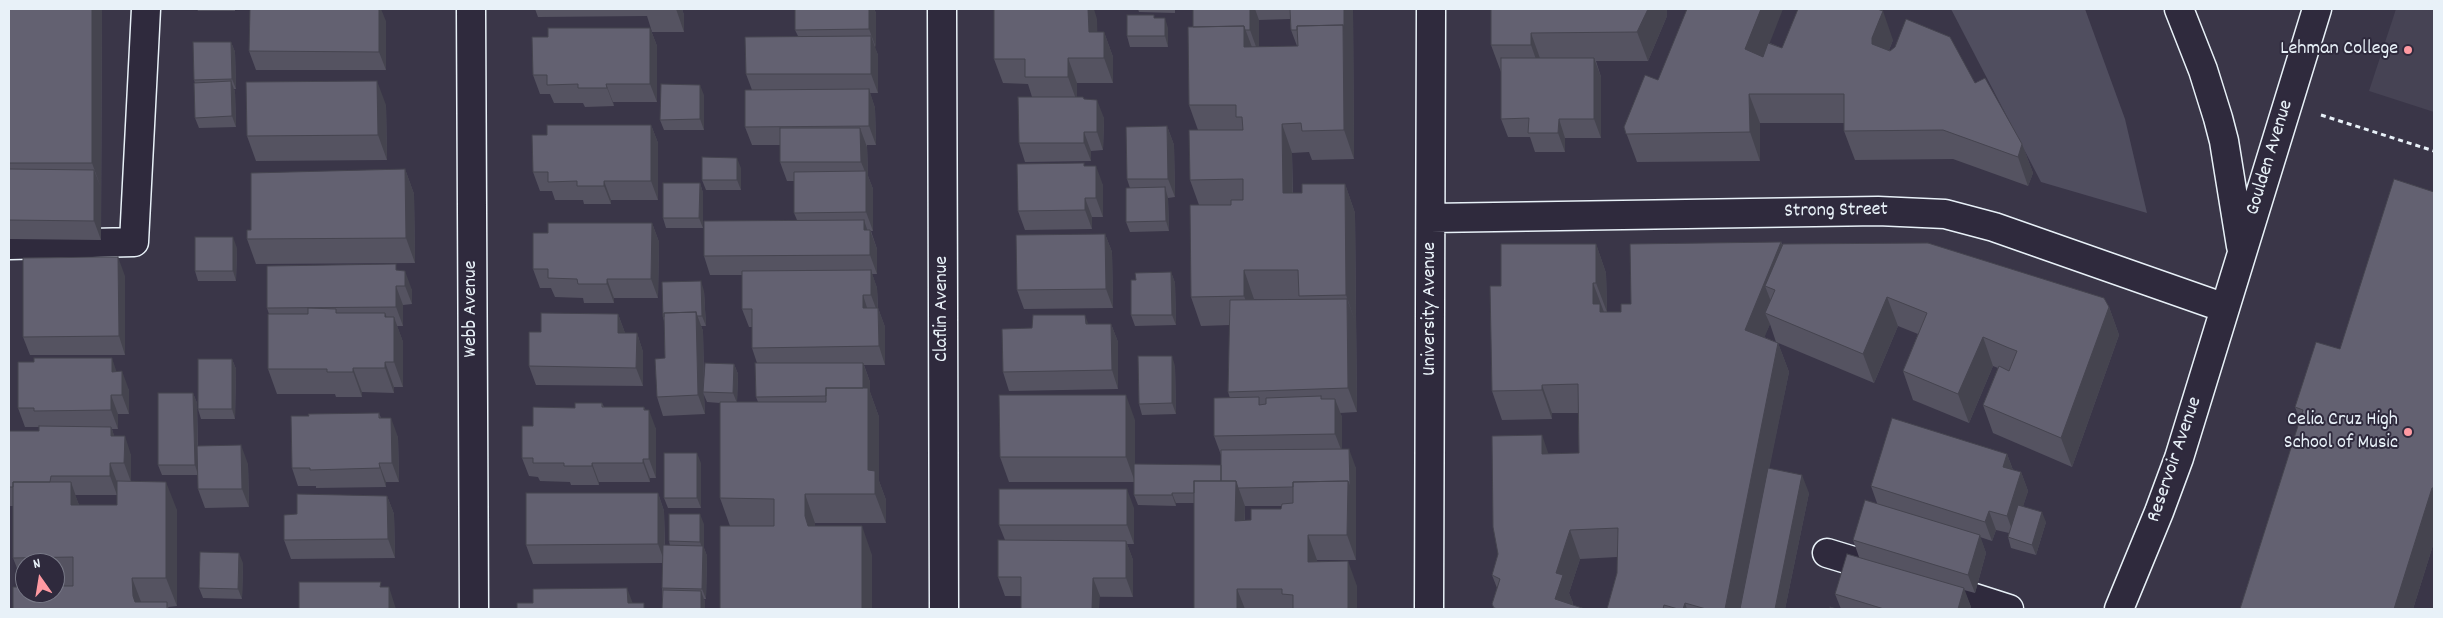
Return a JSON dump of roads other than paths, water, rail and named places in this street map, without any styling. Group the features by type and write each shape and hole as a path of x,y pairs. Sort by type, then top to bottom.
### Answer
{"street":[{"path":"9,245 134,242 146,9"},
{"name":"Webb Avenue","path":"471,9 474,609"},
{"name":"Claflin Avenue","path":"942,9 944,609"},
{"name":"University Avenue","path":"1429,609 1431,9"},
{"path":"2179,9 2209,86 2220,126 2242,253"},
{"name":"Goulden Avenue","path":"2225,308 2317,9"},
{"name":"Strong Street","path":"1431,218 1878,211 1945,214 1994,227 2225,308"},
{"name":"Reservoir Avenue","path":"2119,609 2159,512 2225,308"},
{"path":"1827,553 2009,609"}],"place":[{"name":"Lehman College","path":"2408,50"},
{"name":"Celia Cruz High School of Music","path":"2408,432"}]}
